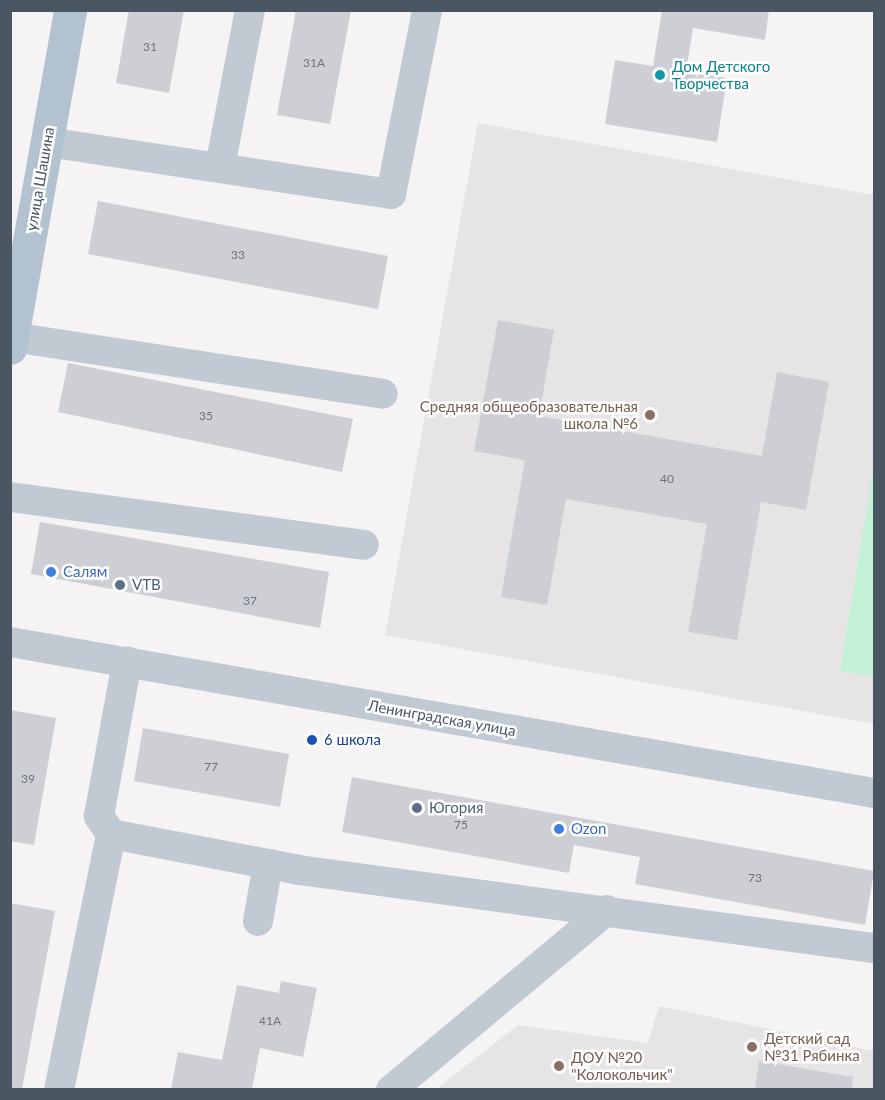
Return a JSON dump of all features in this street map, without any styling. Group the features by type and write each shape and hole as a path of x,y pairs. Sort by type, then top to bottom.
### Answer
{"main road":[{"name":"улица Шашина","path":"11,342 17,270 47,142 70,10"}],"street":[{"path":"220,166 250,10"},
{"path":"47,142 220,166 391,194 427,10"},
{"path":"11,342 383,394"},
{"path":"10,497 364,545"},
{"name":"Ленинградская улица","path":"10,642 874,793"},
{"path":"59,1089 111,834 99,816 128,662"},
{"path":"111,834 268,864 874,948"},
{"path":"258,921 268,864"},
{"path":"391,1089 607,910"}],"shaded area":[{"name":"Средняя общеобразовательная школа №6","path":"478,123 874,195 874,724 385,635"},
{"path":"659,1006 874,1051 874,1089 435,1090 518,1025 648,1043"}],"green space":[{"path":"874,464 874,676 840,671"}],"building":[{"path":"129,10 184,10 169,93 116,83"},
{"path":"296,10 351,10 330,124 277,115"},
{"name":"Дом Детского Творчества","path":"662,10 769,10 765,40 693,28 686,72 727,78 717,142 605,124 615,60 653,66"},
{"path":"98,201 388,256 378,309 88,254"},
{"path":"498,320 554,330 539,416 762,456 777,372 829,382 806,510 761,502 737,640 688,632 707,524 566,499 547,605 501,597 525,460 474,451"},
{"path":"68,363 353,419 342,472 58,412"},
{"path":"40,522 329,572 320,628 31,574"},
{"path":"10,710 56,718 34,845 10,841"},
{"path":"143,728 289,754 280,807 134,781"},
{"path":"352,777 874,871 865,925 635,884 640,857 574,845 569,873 342,832"},
{"path":"10,903 55,911 22,1089 10,1088"},
{"path":"281,981 317,988 303,1057 260,1048 252,1089 171,1089 178,1052 222,1060 237,985 279,993"},
{"path":"759,1061 853,1077 852,1089 755,1089"}],"place":[{"name":"Дом Детского Творчества","path":"660,75"},
{"name":"Средняя общеобразовательная школа №6","path":"650,415"},
{"name":"Салям","path":"51,572"},
{"name":"VTB","path":"120,585"},
{"name":"6 школа","path":"312,740"},
{"name":"Югория","path":"417,808"},
{"name":"Ozon","path":"559,829"},
{"name":"Детский сад №31 Рябинка","path":"752,1047"},
{"name":"ДОУ №20 \"Колокольчик\"","path":"559,1066"}]}
